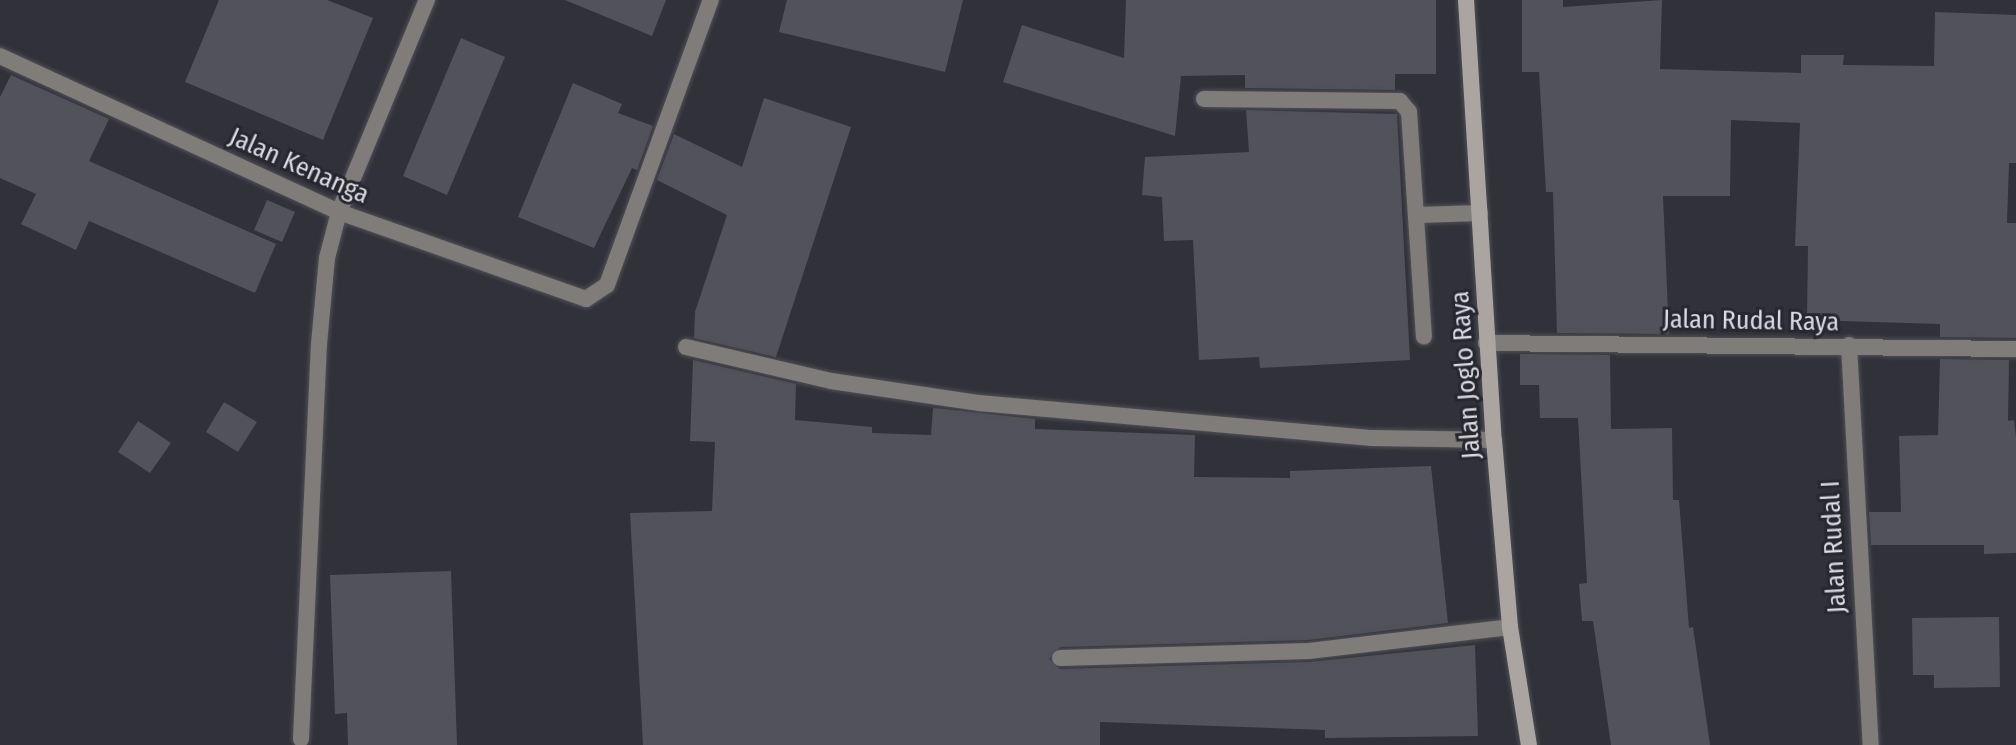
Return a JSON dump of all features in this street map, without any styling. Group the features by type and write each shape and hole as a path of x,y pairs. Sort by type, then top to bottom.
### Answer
{"main road":[{"name":"Jalan Joglo Raya","path":"1466,0 1494,440 1510,627 1529,745"}],"street":[{"path":"301,739 321,315 339,212 427,0"},
{"name":"Jalan Kenanga","path":"0,56 339,212 586,299 607,285 711,0"},
{"path":"1204,99 1400,101 1409,112 1424,336"},
{"path":"1418,215 1480,213"},
{"name":"Jalan Rudal Raya","path":"1486,343 2016,349"},
{"name":"Jalan Rudal I","path":"1849,345 1871,745"},
{"path":"686,347 831,381 979,403 1358,437 1494,440"},
{"path":"1060,658 1309,651 1510,627"}],"building":[{"path":"219,0 327,0 373,18 323,140 185,82"},
{"path":"565,0 666,0 652,36"},
{"path":"787,0 963,0 945,72 779,32"},
{"path":"1126,0 1436,0 1436,74 1395,74 1395,90 1245,88 1245,75 1181,76 1175,136 1003,82 1022,25 1124,58"},
{"path":"1522,0 1563,0 1563,7 1662,0 1660,69 1801,73 1801,55 1844,55 1843,65 1934,66 1935,12 2016,15 2016,163 2009,163 2007,223 2016,223 2016,338 1940,337 1940,324 1807,320 1808,246 1795,246 1800,123 1731,120 1730,196 1663,196 1669,334 1557,333 1553,192 1546,192 1539,72 1522,72"},
{"path":"461,38 505,57 447,195 403,176"},
{"path":"11,75 109,119 89,161 276,244 255,293 89,221 76,250 21,224 36,194 0,178 0,97"},
{"path":"573,83 622,104 618,113 653,126 637,170 632,168 594,248 518,217"},
{"path":"764,98 851,127 776,357 694,338 695,312 727,215 657,180 674,134 742,167"},
{"path":"1246,110 1397,114 1410,360 1260,368 1259,357 1199,360 1193,240 1164,241 1162,197 1142,195 1145,157 1249,152"},
{"path":"267,200 295,212 282,242 254,230"},
{"path":"1520,354 1610,355 1611,429 1672,428 1673,500 1679,500 1689,628 1693,627 1710,745 1611,745 1593,621 1582,621 1579,584 1587,583 1578,418 1540,418 1539,385 1520,385"},
{"path":"1940,359 2009,360 2008,421 2014,420 2016,437 2016,553 1984,554 1984,545 1871,545 1869,512 1901,512 1899,436 1938,435"},
{"path":"693,360 796,384 795,420 872,427 872,433 931,435 933,408 1035,419 1035,429 1195,435 1194,477 1290,478 1290,471 1431,466 1448,623 1308,640 1060,647 1049,659 1060,669 1309,662 1475,645 1478,736 1325,738 1325,730 1100,722 1100,745 643,745 630,513 712,511 715,442 690,441"},
{"path":"224,402 257,422 238,452 206,432"},
{"path":"138,421 171,443 150,473 118,452"},
{"path":"451,571 457,745 348,745 347,713 335,714 330,575"},
{"path":"1999,617 2000,687 1934,688 1934,675 1913,675 1912,618"}]}
